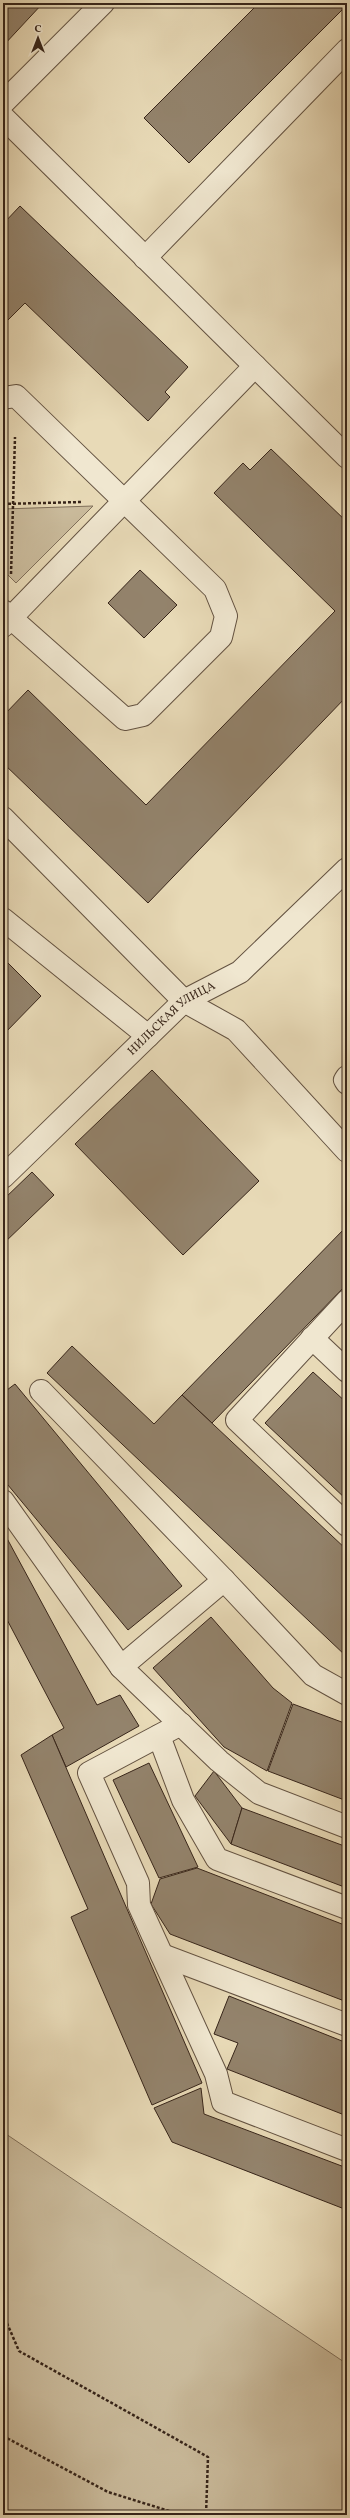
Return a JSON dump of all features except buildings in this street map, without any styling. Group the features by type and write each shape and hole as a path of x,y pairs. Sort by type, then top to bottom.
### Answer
{"street":[{"path":"3,103 103,3"},
{"path":"145,258 347,50"},
{"path":"3,117 347,457"},
{"path":"9,397 124,501 216,589 226,616 221,637 143,715 125,718 5,618 124,501 255,366"},
{"path":"3,818 184,1001 236,1030 347,1150"},
{"name":"НИЛЬСКАЯ УЛИЦА","path":"3,1177 184,1001 240,972 347,869"},
{"path":"3,919 148,1036"},
{"path":"347,1077 344,1080 347,1083"},
{"path":"347,1301 237,1420 347,1525"},
{"path":"312,1338 347,1371"},
{"path":"41,1391 224,1580 313,1675 347,1694"},
{"path":"3,1501 121,1667 219,1760 259,1793 347,1826"},
{"path":"121,1667 224,1580"},
{"path":"181,1724 90,1773 138,1883 139,1905 216,2074 223,2102 347,2150"},
{"path":"159,1736 183,1800 217,1859 347,1908"},
{"path":"162,1955 347,2025"}],"path":[{"path":"5,618 13,503 9,397"},
{"path":"3,504 124,501"},
{"path":"3,2314 19,2351 208,2457 206,2515"},
{"path":"3,2436 108,2492 182,2515"}],"shaded area":[{"path":"93,506 16,583 3,570 3,509"},
{"path":"3,2132 347,2364 347,2515 3,2515"}]}
